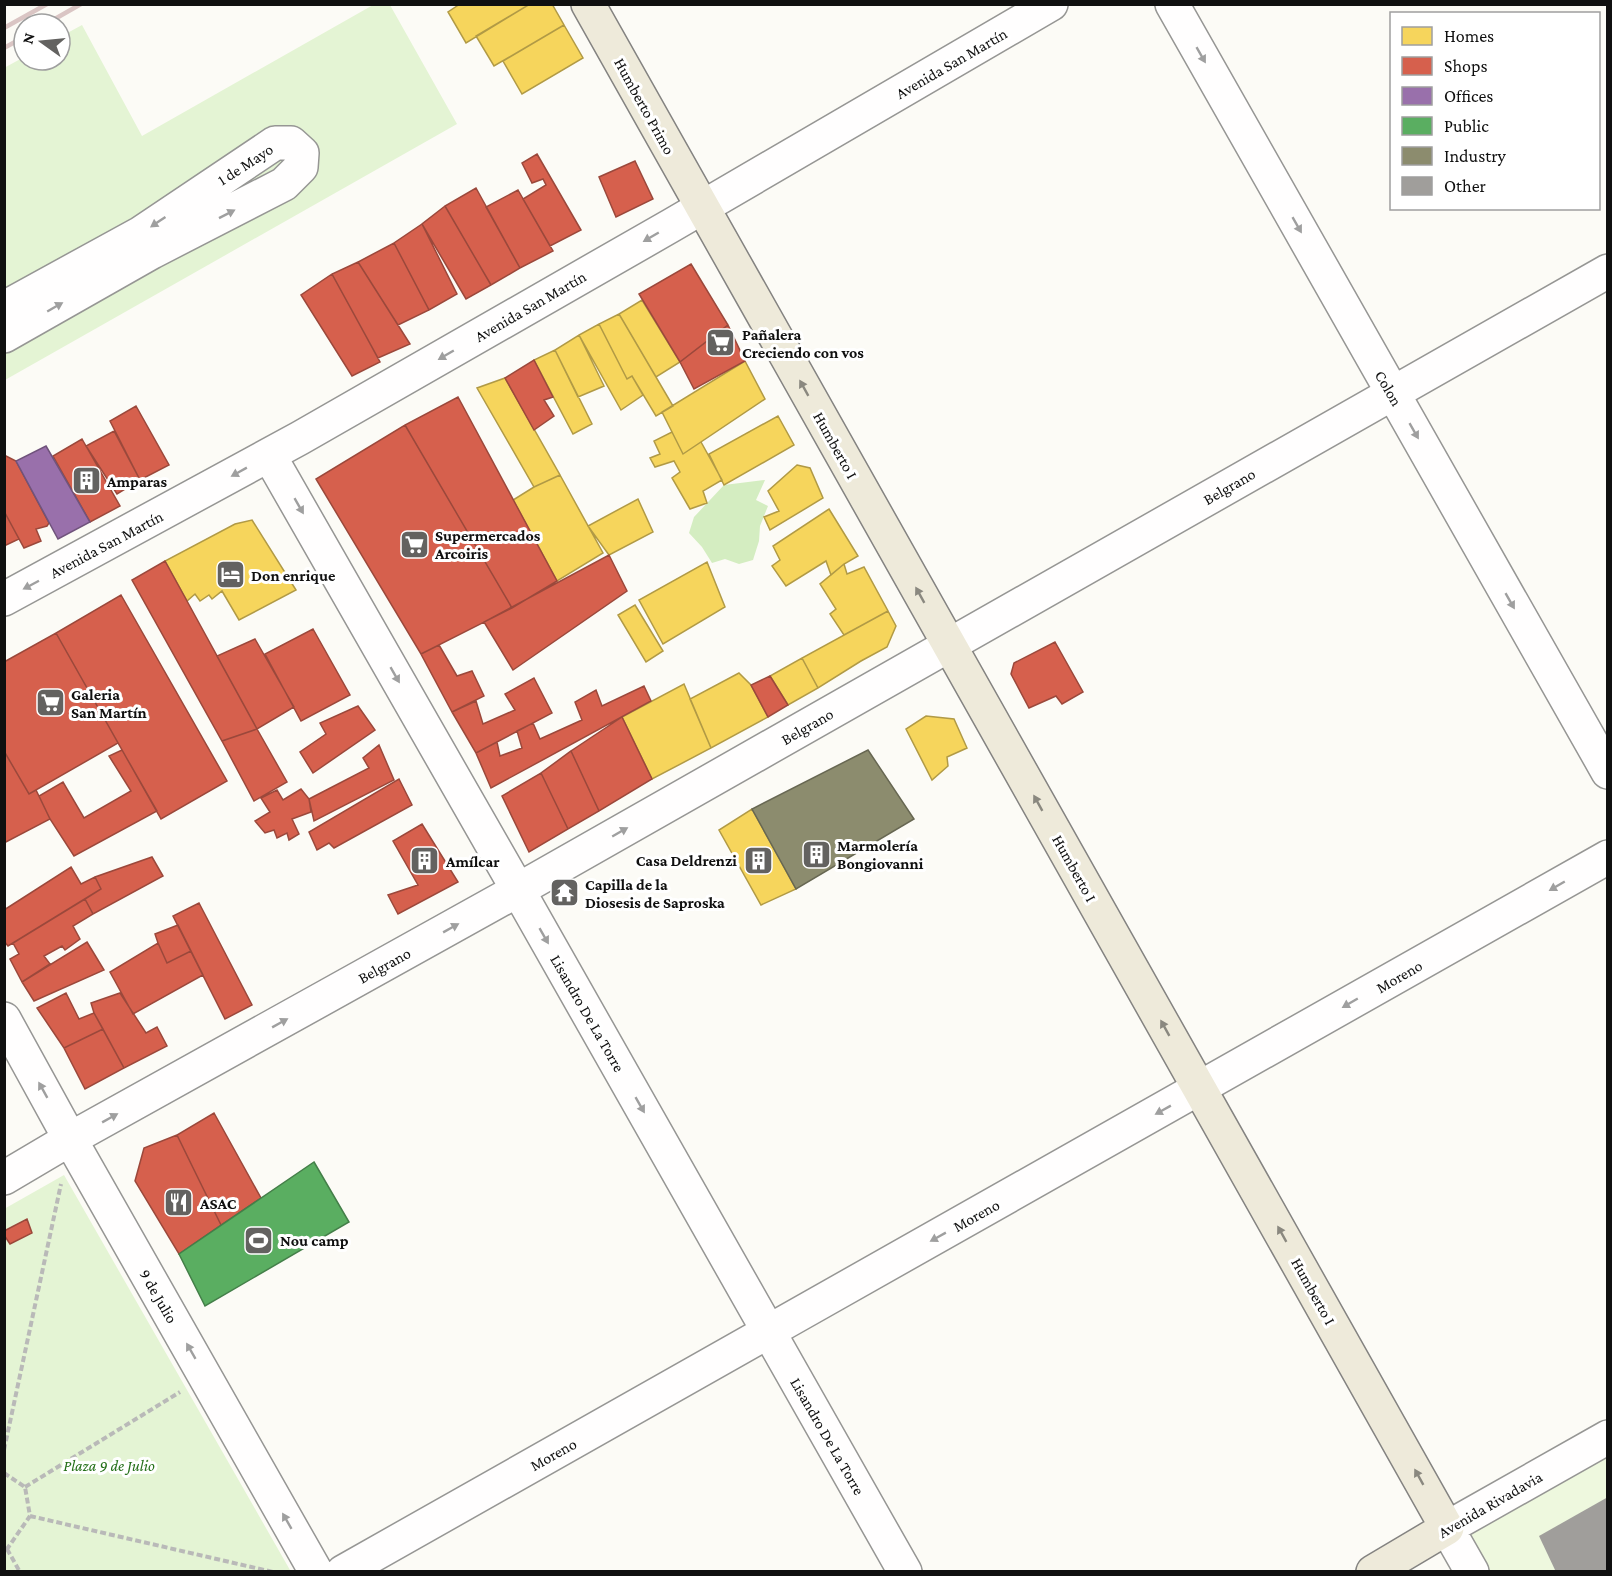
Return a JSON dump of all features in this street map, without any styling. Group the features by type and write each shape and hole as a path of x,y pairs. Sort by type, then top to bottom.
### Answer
{"main road":[{"name":"Humberto Primo","path":"588,4 702,208"},
{"name":"Humberto I","path":"702,208 1447,1528"},
{"name":"Avenida Rivadavia","path":"1372,1572 1447,1528"}],"street":[{"name":"Avenida San Martín","path":"4,599 269,456 702,208 1051,4"},
{"name":"Colon","path":"1172,4 1608,772"},
{"name":"1 de Mayo","path":"4,308 141,233 275,143 291,143 302,153 301,167 284,184 152,252 4,336"},
{"name":"Belgrano","path":"4,1178 518,890 1608,271"},
{"name":"Lisandro De La Torre","path":"269,456 905,1572"},
{"name":"Moreno","path":"343,1572 1608,857"},
{"name":"9 de Julio","path":"4,1019 316,1572"},
{"name":"Avenida Rivadavia","path":"1447,1528 1608,1437"},
{"path":"1447,1528 1472,1572"}],"path":[{"path":"4,1450 61,1182"},
{"path":"25,1487 206,1377"},
{"path":"4,1473 25,1487 30,1516 6,1549 20,1572"},
{"path":"30,1516 273,1572"}],"green space":[{"path":"373,5 390,5 457,124 5,380 4,68 12,64 12,72 72,72 72,30 82,25 142,136"},
{"path":"765,480 756,500 768,506 760,526 759,541 753,560 739,564 725,559 712,563 689,533 694,517 724,485"},
{"name":"Plaza 9 de Julio","path":"64,1175 290,1570 288,1572 5,1571 4,1209"},
{"path":"1607,1437 1607,1571 1472,1571 1447,1528"}],"building: Homes":[{"path":"460,4 530,4 466,43 448,12"},
{"path":"530,4 552,4 564,25 494,66 476,36"},
{"path":"564,25 583,58 522,94 503,61"},
{"path":"642,300 680,362 656,377 619,314"},
{"path":"619,314 673,406 656,416 632,376 627,379 599,324"},
{"path":"599,324 627,379 632,376 643,395 621,410 579,335"},
{"path":"579,335 604,386 578,397 555,350"},
{"path":"555,350 592,424 573,434 534,360"},
{"path":"745,361 765,399 683,454 662,412"},
{"path":"505,378 560,475 534,487 477,388"},
{"path":"778,416 794,445 724,485 709,454"},
{"path":"672,432 683,454 701,442 722,480 703,491 707,503 690,509 672,478 680,472 674,461 655,467 650,458 660,454 654,441"},
{"path":"797,465 810,468 823,498 770,530 764,517 779,511 768,491"},
{"path":"560,475 603,553 557,581 513,500"},
{"path":"638,499 653,532 609,555 588,526"},
{"path":"829,509 858,556 831,575 826,561 786,586 772,566 780,560 773,546"},
{"name":"Don enrique","path":"252,520 296,590 239,620 222,591 212,599 209,595 200,601 195,594 187,601 165,561 235,524"},
{"path":"707,562 725,607 663,644 639,600"},
{"path":"844,564 847,574 864,567 888,611 844,635 830,614 836,609 820,584"},
{"path":"635,605 663,651 646,662 618,615"},
{"path":"888,611 896,626 887,647 818,688 802,658"},
{"path":"802,658 818,688 788,705 770,676"},
{"path":"739,673 751,685 768,717 711,748 690,699"},
{"path":"684,684 711,748 652,779 622,717"},
{"path":"926,716 954,719 967,748 947,757 948,766 932,780 906,729"},
{"name":"Casa Deldrenzi","path":"752,809 796,889 761,905 719,830"}],"building: Shops":[{"path":"537,154 581,230 550,246 523,199 546,185 543,179 532,183 522,163"},
{"path":"635,161 653,199 616,217 599,177"},
{"path":"476,188 520,268 491,285 445,206"},
{"path":"518,190 553,251 520,268 486,207"},
{"path":"445,206 491,285 466,299 422,224"},
{"path":"422,224 457,294 429,310 394,243"},
{"path":"394,243 429,310 398,325 358,262"},
{"path":"358,262 410,344 378,358 332,274"},
{"path":"691,264 728,325 680,362 639,294"},
{"path":"332,274 380,362 352,376 301,295"},
{"name":"Pañalera Creciendo con vos","path":"728,325 745,361 694,389 680,362"},
{"path":"534,360 553,397 544,400 554,416 534,430 505,378"},
{"path":"458,397 557,581 512,608 405,425"},
{"path":"136,406 169,465 140,480 110,421"},
{"name":"Supermercados Arcoiris","path":"405,425 512,608 421,654 316,479"},
{"path":"114,431 140,480 117,494 86,446"},
{"name":"Amparas","path":"82,439 120,506 90,522 53,456"},
{"path":"4,455 16,461 49,523 47,526 36,529 41,541 24,548 4,511"},
{"path":"4,511 19,539 4,546"},
{"path":"609,555 627,591 513,670 484,622"},
{"path":"165,561 257,729 222,741 132,580"},
{"path":"121,595 227,781 161,819 56,633"},
{"path":"313,629 350,695 301,721 265,654"},
{"name":"Galeria San Martín","path":"56,633 118,743 29,794 4,751 4,662"},
{"path":"255,639 294,707 257,729 217,656"},
{"path":"1055,642 1083,692 1062,704 1056,696 1029,708 1011,674 1014,663"},
{"path":"439,645 457,676 472,671 484,696 452,712 421,654"},
{"path":"770,676 788,705 768,717 751,685"},
{"path":"534,678 552,713 476,753 452,712 476,701 483,724 515,710 505,694"},
{"path":"644,686 651,701 491,788 476,753 497,742 500,756 522,748 517,731 533,723 540,739 582,720 575,702 596,690 602,706"},
{"path":"358,706 375,730 313,773 300,752 326,734 320,723"},
{"path":"622,717 652,779 599,811 571,751"},
{"path":"257,729 287,782 254,801 222,741"},
{"path":"379,745 394,780 314,821 309,799 369,768 363,758"},
{"path":"122,750 157,811 74,856 50,819 39,796 63,782 84,818 131,791 109,756"},
{"path":"4,751 29,794 36,790 50,819 4,843"},
{"path":"571,751 599,811 568,829 541,773"},
{"path":"541,773 568,829 529,852 502,796"},
{"path":"399,779 412,805 334,848 329,843 317,850 309,832"},
{"path":"301,789 309,799 311,812 292,819 299,834 289,840 287,833 277,838 274,830 265,833 255,821 270,812 261,798 277,790 283,800"},
{"name":"Amílcar","path":"422,824 458,882 398,914 388,895 418,885 393,841"},
{"path":"152,857 163,876 93,914 85,899 101,889 95,877"},
{"path":"71,867 81,884 95,877 101,889 8,946 4,941 4,910"},
{"path":"85,899 93,914 73,926 80,939 65,950 62,946 44,956 50,964 22,982 10,959 19,954 13,943"},
{"path":"199,903 252,1005 225,1019 173,916"},
{"path":"178,925 191,951 167,963 155,934"},
{"path":"87,942 104,970 34,1001 22,982"},
{"path":"158,943 167,963 191,951 203,975 133,1014 110,972"},
{"path":"66,993 79,1019 94,1013 103,1029 64,1048 37,1008"},
{"path":"120,993 146,1033 157,1027 167,1046 124,1068 94,1013 91,1003"},
{"path":"103,1029 124,1068 85,1089 64,1048"},
{"path":"214,1113 261,1198 221,1225 177,1135"},
{"name":"ASAC","path":"177,1135 221,1225 179,1254 135,1181 144,1148"},
{"path":"27,1219 32,1233 10,1244 4,1231"}],"building: Offices":[{"path":"46,446 90,522 58,539 16,461"}],"building: Public":[{"name":"Nou camp","path":"314,1162 349,1222 205,1306 179,1254"}],"building: Industry":[{"name":"Marmolería Bongiovanni","path":"868,750 914,819 796,889 752,809"}],"building: Other":[{"path":"1608,1497 1608,1572 1556,1572 1539,1536"}],"railway":[{"path":"4,28 47,4"},
{"path":"67,12 81,4"},
{"path":"4,48 12,44"}],"place":[{"name":"Pañalera Creciendo con vos","path":"721,343"},
{"name":"Amparas","path":"86,481"},
{"name":"Supermercados Arcoiris","path":"414,544"},
{"name":"Don enrique","path":"230,575"},
{"name":"Galeria San Martín","path":"50,703"},
{"name":"Marmolería Bongiovanni","path":"816,854"},
{"name":"Casa Deldrenzi","path":"758,860"},
{"name":"Amílcar","path":"425,861"},
{"name":"Capilla de la Diosesis de Saproska","path":"564,893"},
{"name":"ASAC","path":"179,1203"},
{"name":"Nou camp","path":"259,1240"}]}
